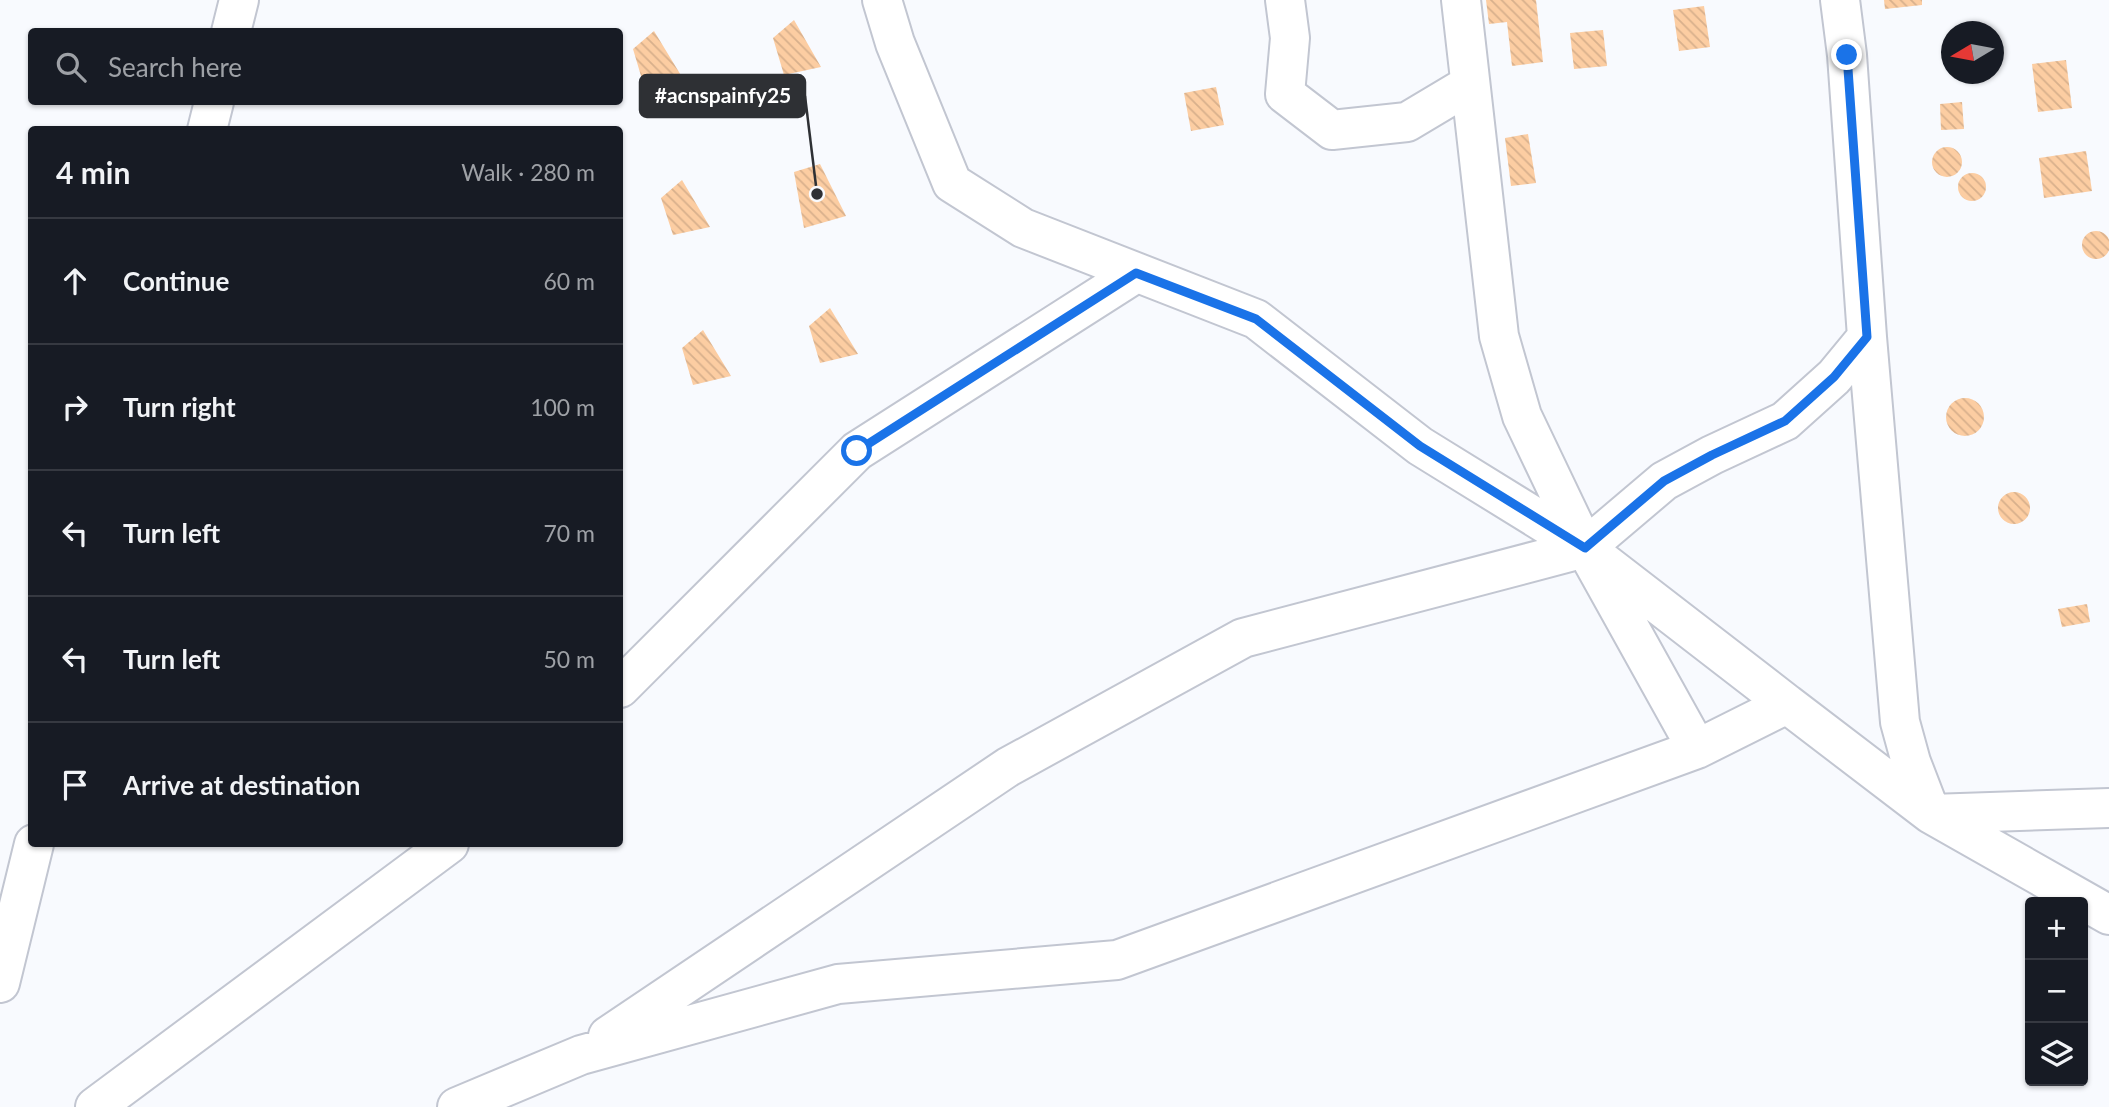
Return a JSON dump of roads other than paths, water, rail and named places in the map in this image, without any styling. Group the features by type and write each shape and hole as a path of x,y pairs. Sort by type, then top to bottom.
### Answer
{"street":[{"path":"232,28 239,0"},
{"path":"882,0 895,43 952,183 1023,228 1256,319 1420,446 1585,548 1931,814 2109,915"},
{"path":"1285,0 1290,38 1285,93 1332,130 1407,122 1469,85"},
{"path":"1461,0 1499,337 1522,416 1585,548 1697,749"},
{"path":"1840,0 1847,55 1867,337 1900,722 1931,814"},
{"path":"208,126 213,105"},
{"path":"623,685 857,451 1136,273"},
{"path":"580,1055 1008,767 1243,638 1585,548 1664,481 1785,421 1834,377 1867,337"},
{"path":"457,1107 580,1055 838,985 1117,960 1697,749 1787,704"},
{"path":"1931,814 2109,808"},
{"path":"0,983 33,847"},
{"path":"95,1107 445,847"}],"place":[{"name":"#acnspainfy25","path":"817,194"}]}
